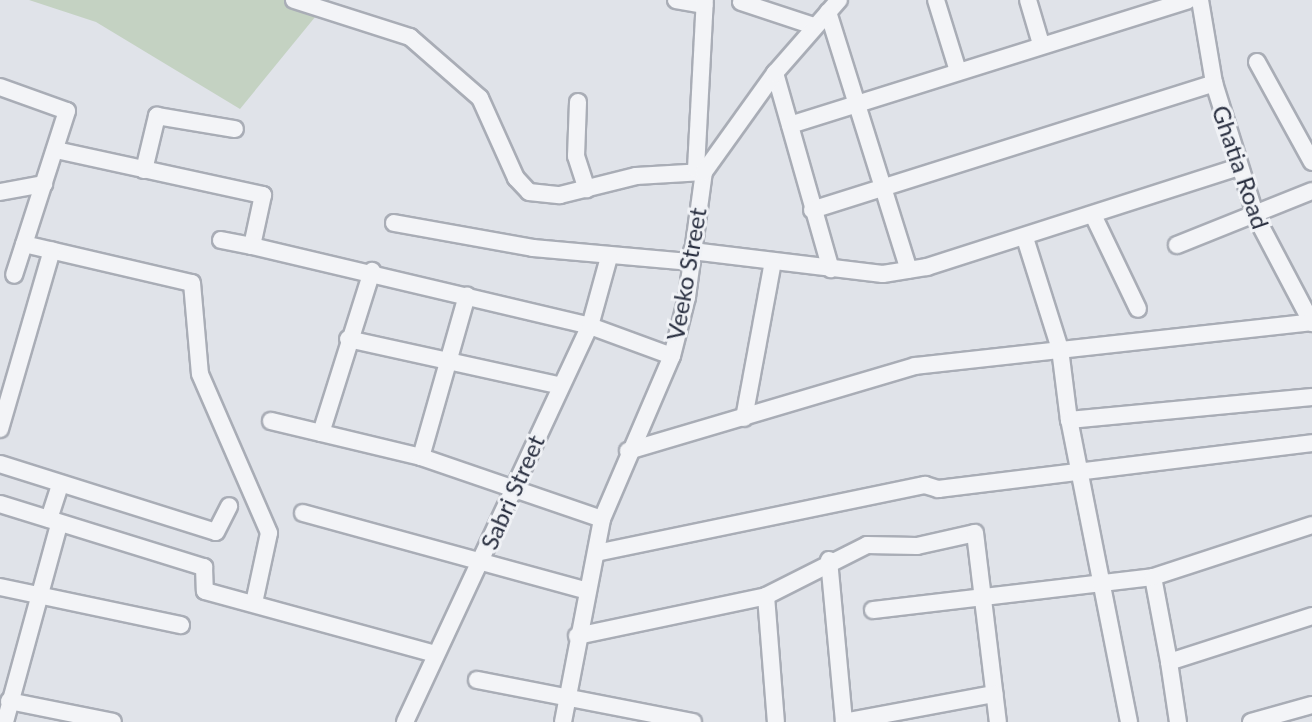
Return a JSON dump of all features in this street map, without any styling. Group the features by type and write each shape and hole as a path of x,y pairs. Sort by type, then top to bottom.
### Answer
{"street":[{"path":"294,0 410,37 480,98 529,192 587,189 700,170 705,3 676,0"},
{"path":"936,0 958,71"},
{"path":"1028,0 1041,44"},
{"path":"790,125 1188,0"},
{"name":"Ghatia Road","path":"1200,0 1214,83 1256,217 1312,323"},
{"path":"741,2 814,26"},
{"path":"834,6 909,270"},
{"name":"Veeko Street","path":"563,722 577,636 602,519 628,451 672,356 691,257 700,170 775,73 834,6"},
{"path":"1257,62 1312,162"},
{"path":"775,73 831,269"},
{"path":"812,210 1214,83"},
{"path":"0,87 64,106 56,150 14,275"},
{"path":"578,102 576,156 587,189"},
{"path":"144,170 157,116 235,129"},
{"path":"56,150 263,195 252,246"},
{"path":"394,223 609,257 691,257 831,269 909,270 1025,238 1239,167"},
{"path":"0,192 44,184"},
{"path":"1177,245 1256,217 1312,191"},
{"path":"1093,215 1138,309"},
{"path":"1025,238 1060,349 1078,471 1104,586 1129,722"},
{"path":"221,240 372,271 590,326 672,356"},
{"path":"24,244 192,283 200,374 269,533 254,603"},
{"path":"0,429 52,250"},
{"name":"Sabri Street","path":"405,722 431,653 482,558 558,385 590,326 609,257"},
{"path":"744,418 773,262"},
{"path":"321,433 348,339 372,271"},
{"path":"421,457 467,295"},
{"path":"628,451 915,366 1312,323"},
{"path":"348,339 558,385"},
{"path":"1069,420 1312,397"},
{"path":"271,421 421,457 602,519"},
{"path":"596,553 925,485 938,489 1312,443"},
{"path":"0,464 60,486 216,532 229,506"},
{"path":"5,722 41,591 60,486"},
{"path":"0,504 204,567 205,591 431,653"},
{"path":"303,513 482,558 588,591"},
{"path":"873,610 984,601 1153,577 1312,525"},
{"path":"577,636 766,596 829,560 867,545 917,546 975,533 998,722"},
{"path":"829,560 844,722 994,694"},
{"path":"1153,577 1178,722"},
{"path":"0,587 41,591 181,625"},
{"path":"766,596 776,722"},
{"path":"1169,662 1312,616"},
{"path":"477,680 693,722"},
{"path":"9,701 113,722"},
{"path":"1254,722 1312,705"}],"green space":[{"path":"29,0 329,0 240,109 96,22"}]}
